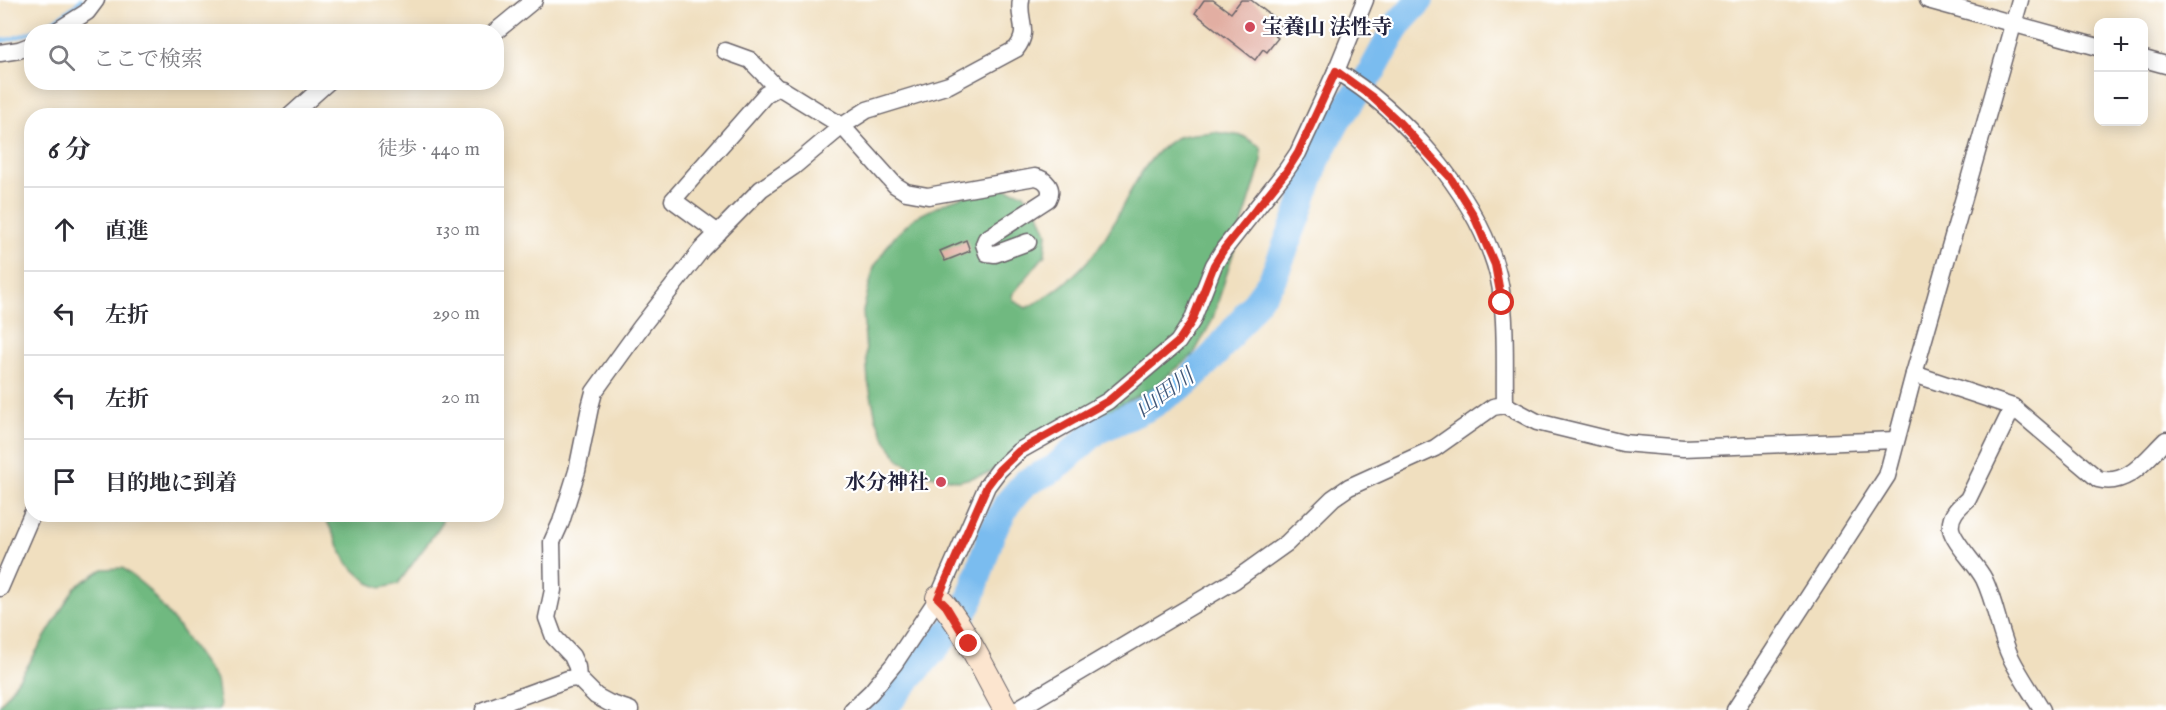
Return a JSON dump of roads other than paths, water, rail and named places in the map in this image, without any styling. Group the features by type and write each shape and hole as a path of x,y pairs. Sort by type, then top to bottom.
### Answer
{"street":[{"path":"68,24 87,12 96,0"},
{"path":"504,25 534,0"},
{"path":"630,710 596,696 578,678 577,667 572,656 554,637 547,618 553,590 552,543 577,471 594,392 702,249 761,189 793,167 842,126 867,110 950,85 1016,49 1023,40 1024,33 1021,0"},
{"path":"852,710 871,692 942,602 987,486 999,470 1019,451 1108,401 1178,342 1192,321 1214,265 1224,249 1286,172 1298,153 1341,74 1365,0"},
{"path":"1928,0 2094,46"},
{"path":"1735,710 1887,476 2020,0"},
{"path":"0,53 24,48"},
{"path":"725,51 750,60 777,88 842,126 896,185 916,195 928,196 1035,177 1041,178 1049,185 1048,199 987,239 984,244 987,253 995,254 1028,242"},
{"path":"2148,60 2166,65"},
{"path":"1341,74 1372,97 1424,147 1450,177 1473,214 1495,265 1502,303 1505,405"},
{"path":"718,233 674,200 766,94 777,88"},
{"path":"299,108 319,90"},
{"path":"1914,374 2013,407 2098,479 2110,482 2123,479 2166,440"},
{"path":"1016,710 1235,580 1287,543 1333,498 1349,487 1435,448 1493,407 1505,405 1537,422 1623,443 1683,448 1896,440"},
{"path":"2013,407 1968,499 1956,510 1951,519 1951,529 1985,582 2010,657 2042,710"},
{"path":"0,588 29,522"},
{"path":"942,602 969,644 1006,710"},
{"path":"484,710 567,679 578,678"}],"waterway":[{"path":"47,24 81,0"},
{"name":"山田川","path":"882,710 959,620 969,603 992,532 1007,504 1025,483 1055,468 1096,431 1149,407 1187,382 1215,354 1244,318 1272,280 1298,216 1316,161 1337,121 1371,73 1397,25 1420,0"},
{"path":"0,41 24,35"}],"place":[{"name":"宝養山 法性寺","path":"1250,27"},
{"name":"水分神社","path":"941,482"}]}
